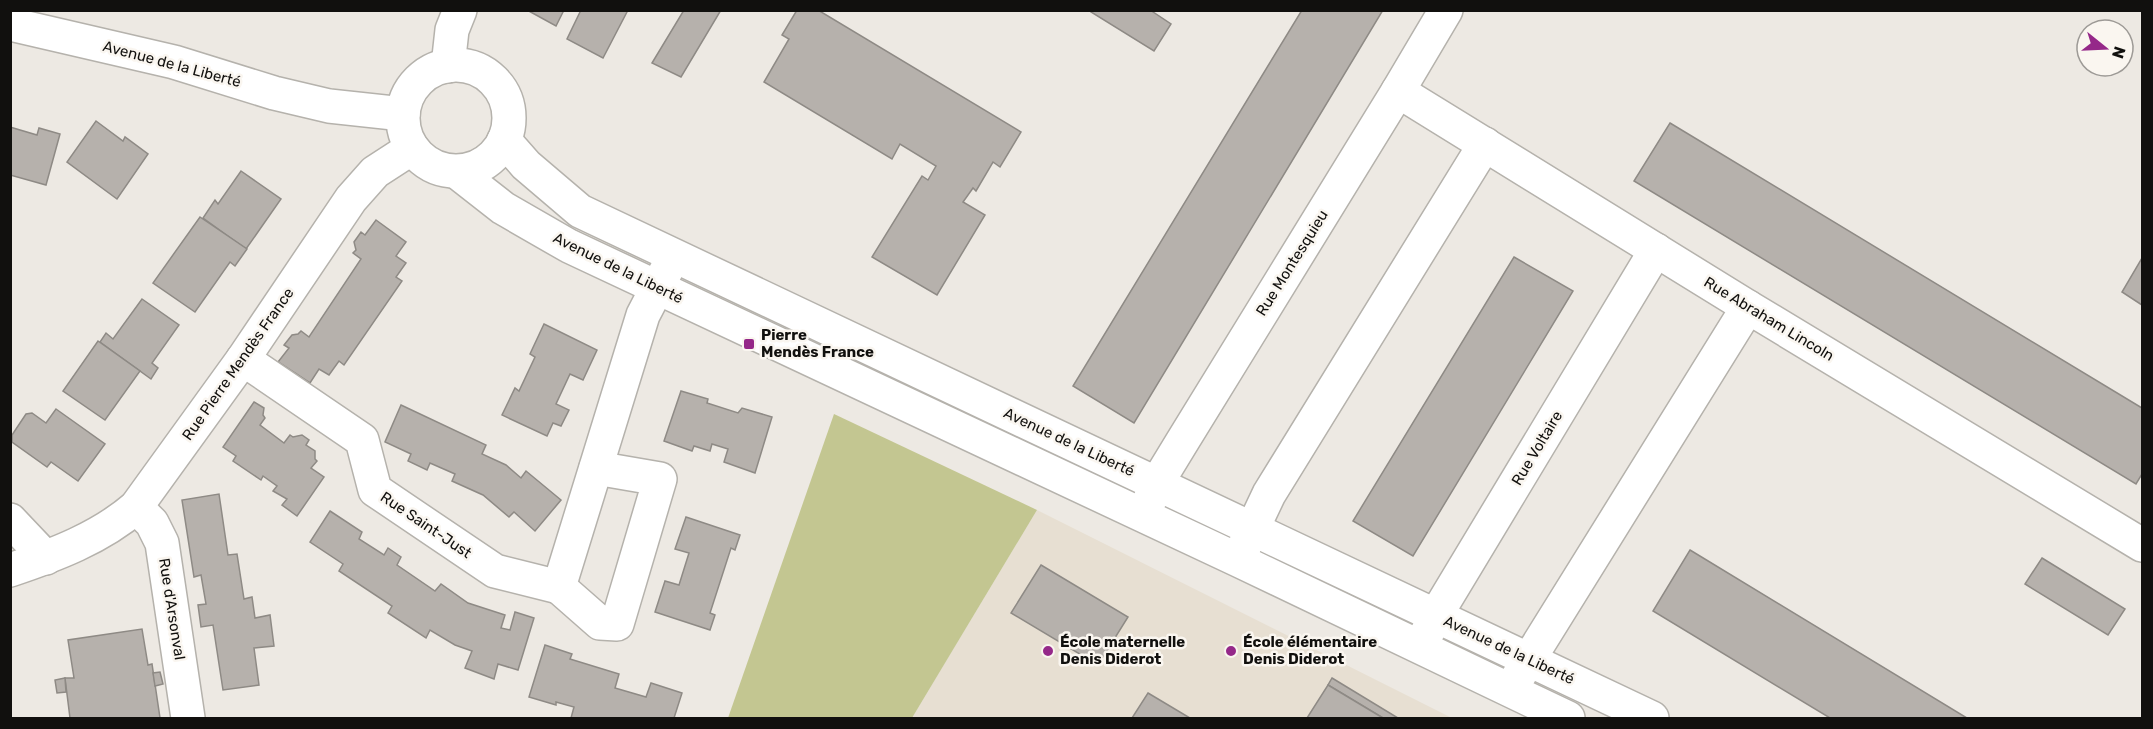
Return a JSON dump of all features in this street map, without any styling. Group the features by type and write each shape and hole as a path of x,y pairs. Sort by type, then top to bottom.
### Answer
{"street":[{"path":"448,66 452,30 460,10"},
{"name":"Rue Montesquieu","path":"1142,517 1157,483 1446,10"},
{"name":"Avenue de la Liberté","path":"10,24 174,62 274,93 364,111 404,114"},
{"path":"448,66 468,66 485,73 499,86 507,103 509,122 504,140 493,156 476,167 457,172 440,169 424,161 412,148 405,132 404,114 408,97 417,82 431,71 448,66"},
{"name":"Rue Abraham Lincoln","path":"1398,91 1748,307 2142,545"},
{"name":"Avenue de la Liberté","path":"504,140 526,165 580,211 1652,718"},
{"path":"1238,560 1269,494 1485,144"},
{"name":"Rue Pierre Mendès France","path":"10,570 46,558 99,534 118,523 136,507 243,359 351,199 375,172 412,148"},
{"name":"Avenue de la Liberté","path":"457,172 502,208 569,246 1142,517 1238,560 1568,718"},
{"name":"Rue Voltaire","path":"1421,647 1436,615 1656,250"},
{"path":"559,587 643,315 674,256"},
{"path":"1511,691 1748,307"},
{"name":"Rue Saint-Just","path":"243,359 362,440 375,490 495,571 559,587 600,623 617,624 660,479 596,468"},
{"name":"Rue d'Arsonval","path":"136,507 152,523 162,543 189,718"},
{"path":"10,520 46,558"}],"shaded area":[{"path":"1037,510 1452,718 912,718"}],"green space":[{"path":"834,414 1037,510 912,718 728,718"}],"building":[{"path":"527,10 564,10 556,26"},
{"path":"581,10 628,10 603,58 567,39"},
{"path":"684,10 721,10 681,77 652,63"},
{"path":"797,10 818,10 1021,132 1000,167 993,162 976,191 973,188 963,202 985,215 937,295 872,257 922,176 928,180 936,166 900,144 892,159 764,82 789,39 782,35"},
{"path":"1092,10 1150,10 1171,24 1154,51 1091,12"},
{"path":"1302,10 1383,10 1134,423 1073,386"},
{"path":"96,121 123,141 125,137 148,154 117,199 67,162"},
{"path":"1670,123 2142,408 2142,474 2136,484 1634,181"},
{"path":"10,127 37,135 39,128 60,134 46,185 10,175"},
{"path":"241,171 281,199 246,249 203,218 215,200 218,204"},
{"path":"200,217 247,249 235,266 230,262 195,312 153,283"},
{"path":"376,220 406,242 396,256 406,263 396,277 402,281 344,365 339,361 329,375 319,369 310,383 278,362 289,348 284,345 292,335 301,331 309,337 361,259 353,253 356,250 354,242 361,232 365,235"},
{"path":"1514,257 1573,291 1413,556 1353,521"},
{"path":"2142,258 2142,305 2122,292"},
{"path":"142,299 179,325 152,363 158,368 151,379 100,342 106,333 113,339"},
{"path":"544,324 597,350 583,380 570,374 556,404 569,410 561,426 553,423 547,436 502,415 515,388 519,391 535,357 530,354"},
{"path":"98,341 140,371 105,420 63,391"},
{"path":"681,391 708,399 707,403 738,413 742,408 772,417 755,473 724,462 728,449 712,444 710,451 694,446 692,451 664,441"},
{"path":"254,402 264,408 265,418 260,425 284,443 290,435 293,437 302,435 309,440 306,445 315,451 317,461 311,468 324,477 297,516 282,505 287,499 273,491 277,486 263,476 261,480 233,461 236,456 223,447"},
{"path":"401,405 486,445 482,454 506,465 521,478 526,471 561,500 535,531 514,512 509,517 483,495 452,481 455,474 430,463 427,470 408,461 411,454 385,442"},
{"path":"56,409 105,444 78,481 51,462 47,467 12,442 12,435 26,414 32,413 46,423"},
{"path":"219,494 228,555 237,554 244,599 252,597 255,618 270,615 274,646 254,648 259,685 223,690 213,625 201,627 198,605 206,604 201,575 194,577 182,500"},
{"path":"330,511 362,532 359,539 384,555 388,548 401,557 397,565 435,591 441,584 468,603 505,615 501,628 510,630 515,612 534,618 518,670 498,664 494,679 465,668 472,651 455,645 430,630 426,638 388,613 392,606 339,571 343,564 310,542"},
{"path":"686,517 740,535 735,550 731,548 710,613 715,615 710,630 655,612 665,581 679,585 689,553 675,549"},
{"path":"1690,550 1967,718 1830,718 1653,611"},
{"path":"2042,558 2125,609 2108,635 2025,584"},
{"path":"1041,565 1128,617 1098,665 1011,613"},
{"path":"142,629 148,665 152,664 160,718 70,718 65,678 74,678 68,640"},
{"path":"545,645 572,654 570,659 619,674 615,688 646,697 651,683 682,693 674,718 571,718 574,707 556,702 556,705 529,697"},
{"path":"160,672 163,684 155,686 153,673"},
{"path":"65,678 66,692 57,693 55,680"},
{"path":"1332,678 1398,718 1383,718 1328,685"},
{"path":"1328,685 1383,718 1307,718"},
{"path":"1148,693 1190,718 1132,718"}],"place":[{"name":"Pierre Mendès France","path":"749,344"},
{"name":"École maternelle Denis Diderot","path":"1048,651"},
{"name":"École élémentaire Denis Diderot","path":"1231,651"}]}
